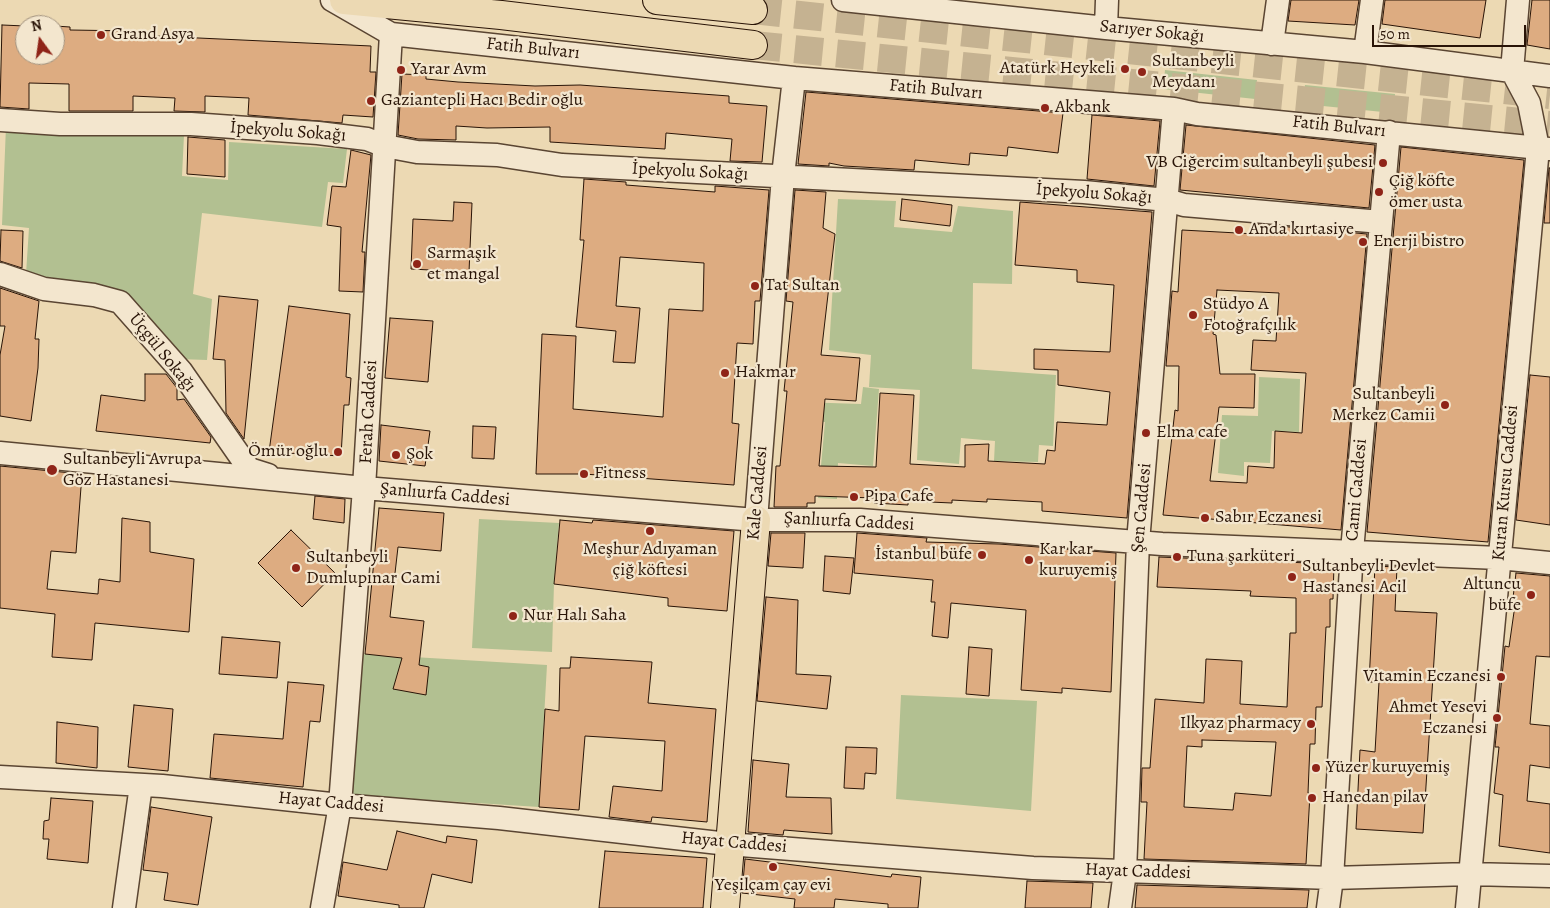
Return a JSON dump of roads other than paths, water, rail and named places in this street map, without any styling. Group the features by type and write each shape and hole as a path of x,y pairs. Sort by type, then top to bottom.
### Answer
{"main road":[{"name":"Fatih Bulvarı","path":"344,0 501,15 753,45"},
{"path":"656,0 753,10"},
{"name":"Kale Caddesi","path":"725,908 728,844 756,520"}],"street":[{"name":"Fatih Bulvarı","path":"331,0 392,34 794,78 1174,109 1197,114 1544,148"},
{"name":"Sarıyer Sokağı","path":"843,0 1106,28 1365,52 1550,76"},
{"path":"1106,28 1107,0"},
{"path":"1272,44 1278,0"},
{"path":"1365,52 1372,0"},
{"path":"1512,71 1518,0"},
{"name":"Ferah Caddesi","path":"322,908 340,805 364,488 392,34"},
{"name":"Kuran Kursu Caddesi","path":"1467,908 1499,558 1540,230 1544,148 1530,103 1512,71"},
{"name":"Kale Caddesi","path":"756,520 783,176 794,78"},
{"name":"Şen Caddesi","path":"1120,908 1125,872 1138,542 1174,109"},
{"name":"İpekyolu Sokağı","path":"0,120 60,124 191,124 318,133 367,139 385,146 417,152 497,155 562,165 1084,192 1167,200 1184,206 1322,215 1381,222"},
{"name":"Cami Caddesi","path":"1328,908 1332,878 1352,551 1389,132"},
{"name":"Üçgül Sokağı","path":"0,274 44,289 94,295 120,302 181,371 249,469 292,482"},
{"name":"Şanlıurfa Caddesi","path":"0,453 292,482 756,520 860,520 1138,542 1499,558 1550,563"},
{"name":"Hayat Caddesi","path":"0,777 142,785 340,805 500,818 728,844 1033,868 1332,878 1470,874 1550,876"},
{"path":"124,908 142,785"}],"tunnel":[{"path":"753,10 1550,95"},
{"path":"753,45 1550,125"}],"place":[{"name":"Grand Asya","path":"101,35"},
{"name":"Atatürk Heykeli","path":"1125,69"},
{"name":"Yarar Avm","path":"401,70"},
{"name":"Sultanbeyli Meydanı","path":"1142,72"},
{"name":"Gaziantepli Hacı Bedir oğlu","path":"371,101"},
{"name":"Akbank","path":"1045,108"},
{"name":"VB Ciğercim sultanbeyli şubesi","path":"1383,163"},
{"name":"Çiğ köfte ömer usta","path":"1379,192"},
{"name":"Anda kırtasiye","path":"1239,230"},
{"name":"Enerji bistro","path":"1363,242"},
{"name":"Sarmaşık et mangal","path":"417,264"},
{"name":"Tat Sultan","path":"755,286"},
{"name":"Stüdyo A Fotoğrafçılık","path":"1193,315"},
{"name":"Hakmar","path":"725,373"},
{"name":"Sultanbeyli Merkez Camii","path":"1445,405"},
{"name":"Elma cafe","path":"1146,433"},
{"name":"Ömür oğlu","path":"338,452"},
{"name":"Şok","path":"396,455"},
{"name":"Sultanbeyli Avrupa Göz Hastanesi","path":"52,470"},
{"name":"Fitness","path":"584,474"},
{"name":"Pipa Cafe","path":"854,497"},
{"name":"Sabır Eczanesi","path":"1205,518"},
{"name":"Meşhur Adıyaman çiğ köftesi","path":"650,531"},
{"name":"İstanbul büfe","path":"982,555"},
{"name":"Tuna şarküteri","path":"1177,557"},
{"name":"Kar kar kuruyemiş","path":"1029,560"},
{"name":"Sultanbeyli Dumlupınar Cami","path":"296,568"},
{"name":"Sultanbeyli Devlet Hastanesi Acil","path":"1292,577"},
{"name":"Altuncu büfe","path":"1531,595"},
{"name":"Nur Halı Saha","path":"513,616"},
{"name":"Vitamin Eczanesi","path":"1501,677"},
{"name":"Ahmet Yesevi Eczanesi","path":"1497,718"},
{"name":"Ilkyaz pharmacy","path":"1311,724"},
{"name":"Yüzer kuruyemiş","path":"1316,768"},
{"name":"Hanedan pilav","path":"1312,798"},
{"name":"Yeşilçam çay evi","path":"773,867"}]}
